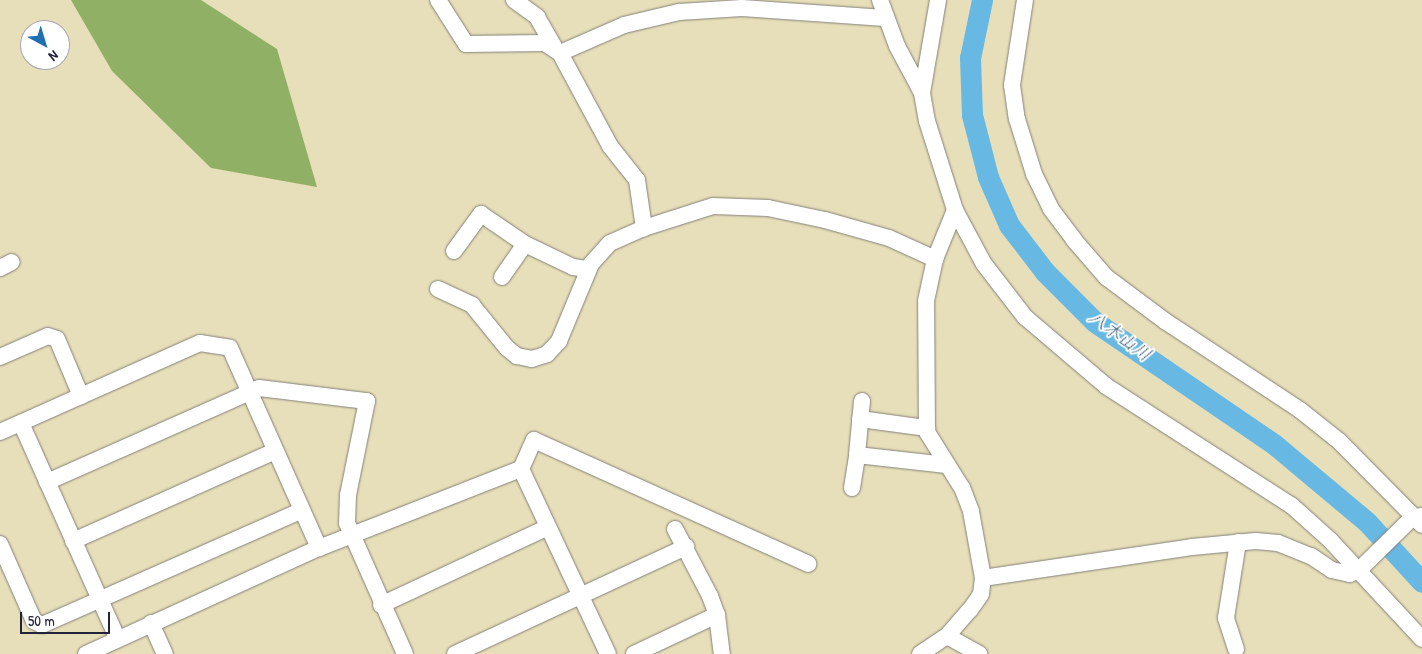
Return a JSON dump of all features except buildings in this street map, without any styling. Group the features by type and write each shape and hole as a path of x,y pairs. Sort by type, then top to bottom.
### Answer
{"street":[{"path":"438,0 466,44 545,43 557,49 624,25 680,12 742,8 885,18"},
{"path":"514,0 537,17 557,49 610,146 636,180 644,228"},
{"path":"880,0 885,18 922,93 927,121 955,210 984,264 1025,317 1106,386 1291,505 1361,568 1422,639"},
{"path":"922,93 938,0"},
{"path":"983,578 1238,542 1278,542 1311,556 1332,570 1350,574 1361,568 1419,519 1339,442 1300,410 1164,321 1106,277 1051,209 1034,174 1023,137 1012,85 1025,0"},
{"path":"438,289 472,305 507,348 517,356 532,359 547,354 559,341 588,269 610,243 644,228 713,206 768,208 889,238 935,259"},
{"path":"920,654 946,636 970,610 981,594 983,578 971,511 962,488 934,448 927,428 924,342 926,302 935,259 955,210"},
{"path":"454,251 481,214 525,244 573,267 588,269"},
{"path":"502,277 525,244"},
{"path":"0,357 48,336 57,339 81,396"},
{"path":"0,432 200,343 230,348 319,548"},
{"path":"47,482 259,388 367,401 348,496 347,523 350,536 405,654"},
{"path":"852,488 862,401"},
{"path":"860,419 927,428"},
{"path":"21,423 117,638"},
{"path":"86,654 117,638 319,548 521,469 534,440 808,564"},
{"path":"73,542 275,451"},
{"path":"857,455 946,465"},
{"path":"521,469 608,654"},
{"path":"0,544 34,621 42,625 301,511"},
{"path":"382,604 548,527"},
{"path":"675,529 686,547 717,615 722,654"},
{"path":"1236,649 1226,618 1238,542"},
{"path":"455,654 686,547"},
{"path":"634,654 717,615"},
{"path":"151,623 165,654"},
{"path":"946,636 969,651"}],"green space":[{"path":"71,0 201,0 277,49 317,187 211,168 112,71"}],"waterway":[{"name":"八木山川","path":"982,0 970,58 972,115 988,177 1009,225 1045,272 1095,322 1275,445 1367,522 1422,582"}]}
